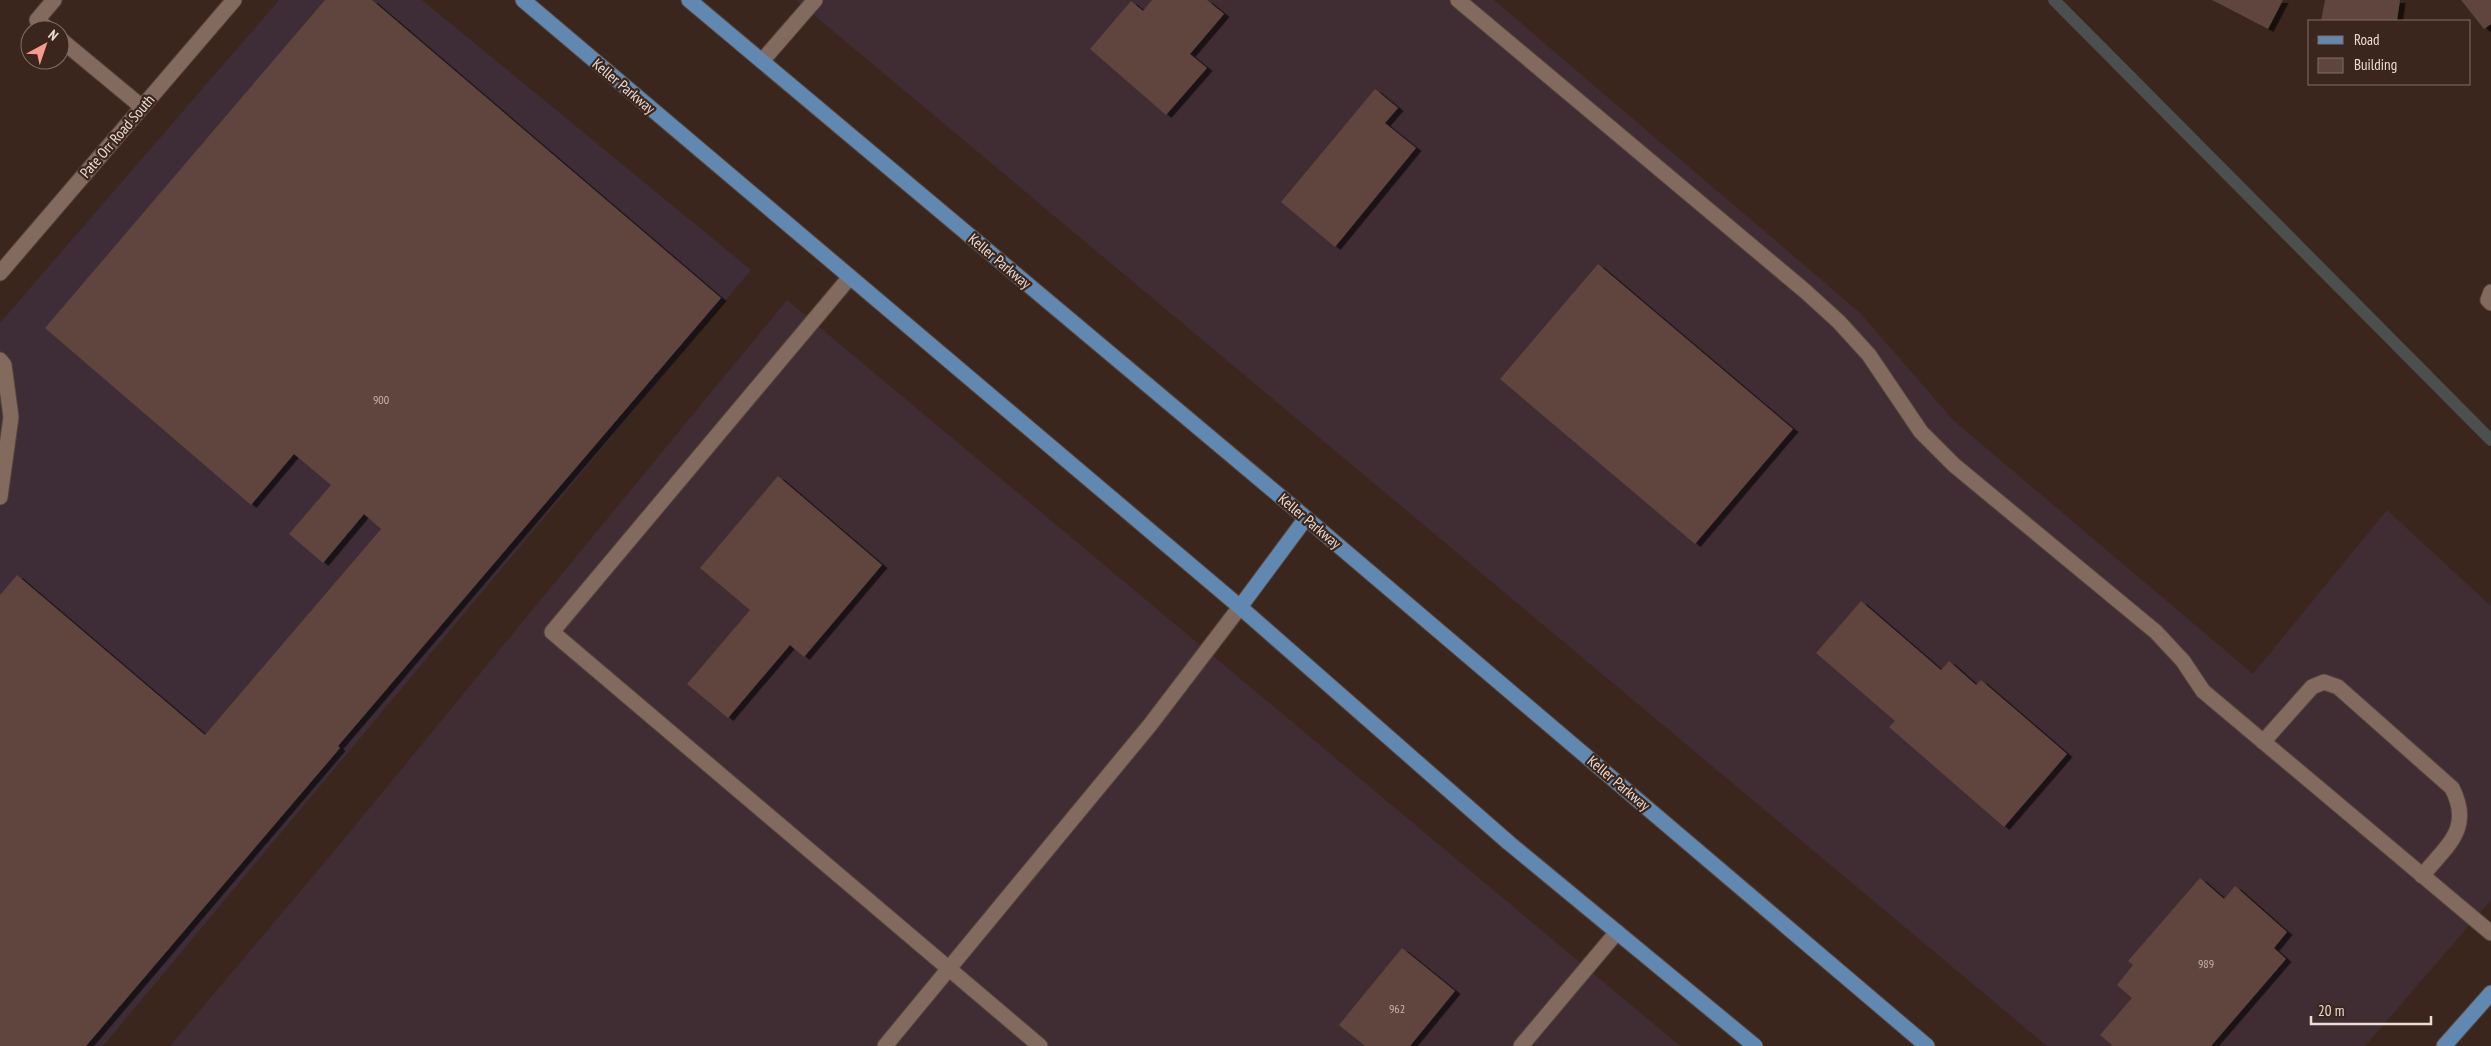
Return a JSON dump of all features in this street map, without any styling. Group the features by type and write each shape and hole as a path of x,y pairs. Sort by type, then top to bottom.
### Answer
{"main road":[{"name":"Keller Parkway","path":"523,0 1240,606 1509,843 1756,1046"},
{"name":"Keller Parkway","path":"689,0 1306,518 1927,1046"},
{"path":"1240,606 1306,518"},
{"path":"2444,1046 2491,993"}],"street":[{"path":"37,20 54,0"},
{"name":"Pate Orr Road South","path":"0,273 234,0"},
{"path":"1458,0 1805,291 1839,322 1869,355 1921,432 1954,465 2156,632 2183,661 2203,691 2491,933"},
{"path":"762,61 813,1"},
{"path":"70,47 142,107"},
{"path":"850,277 552,632 1040,1046"},
{"path":"2491,292 2488,300 2491,303"},
{"path":"0,360 4,365 11,417 0,497"},
{"path":"885,1046 1150,725 1240,606"},
{"path":"2263,742 2312,687 2324,682 2338,687 2452,788 2459,802 2461,815 2457,834 2422,876"},
{"path":"1521,1046 1617,932"}],"shaded area":[{"path":"279,0 422,0 751,270 103,1046 0,1046 0,323"},
{"path":"796,0 1494,0 1860,313 1954,421 2253,674 2387,510 2491,606 2491,900 2365,1046 2047,1046"},
{"path":"787,300 1680,1046 170,1046 340,844"}],"building":[{"path":"325,0 372,0 721,298 338,746 340,748 86,1046 0,1046 0,595 17,575 205,735 381,529 364,514 323,563 289,534 331,485 294,454 251,505 45,328"},
{"path":"1152,0 1207,0 1224,14 1190,54 1207,68 1166,115 1090,49 1131,1 1143,11"},
{"path":"2212,0 2283,0 2268,29"},
{"path":"2325,0 2400,0 2397,20 2321,20"},
{"path":"2461,0 2491,0 2491,24 2484,29"},
{"path":"1375,89 1398,108 1385,123 1416,148 1335,247 1281,202"},
{"path":"1598,264 1793,429 1695,544 1500,379"},
{"path":"778,476 882,565 804,657 790,645 728,718 687,684 750,610 700,568"},
{"path":"1861,601 1941,670 1949,661 1976,685 1981,680 2067,754 2004,827 1889,727 1895,721 1816,653"},
{"path":"2200,878 2224,899 2235,886 2287,932 2274,948 2286,959 2211,1046 2110,1046 2112,1045 2100,1035 2132,998 2117,985 2133,965 2128,961"},
{"path":"1402,948 1455,991 1410,1046 1365,1046 1339,1025"}],"waterway":[{"path":"2054,0 2491,440"}]}
